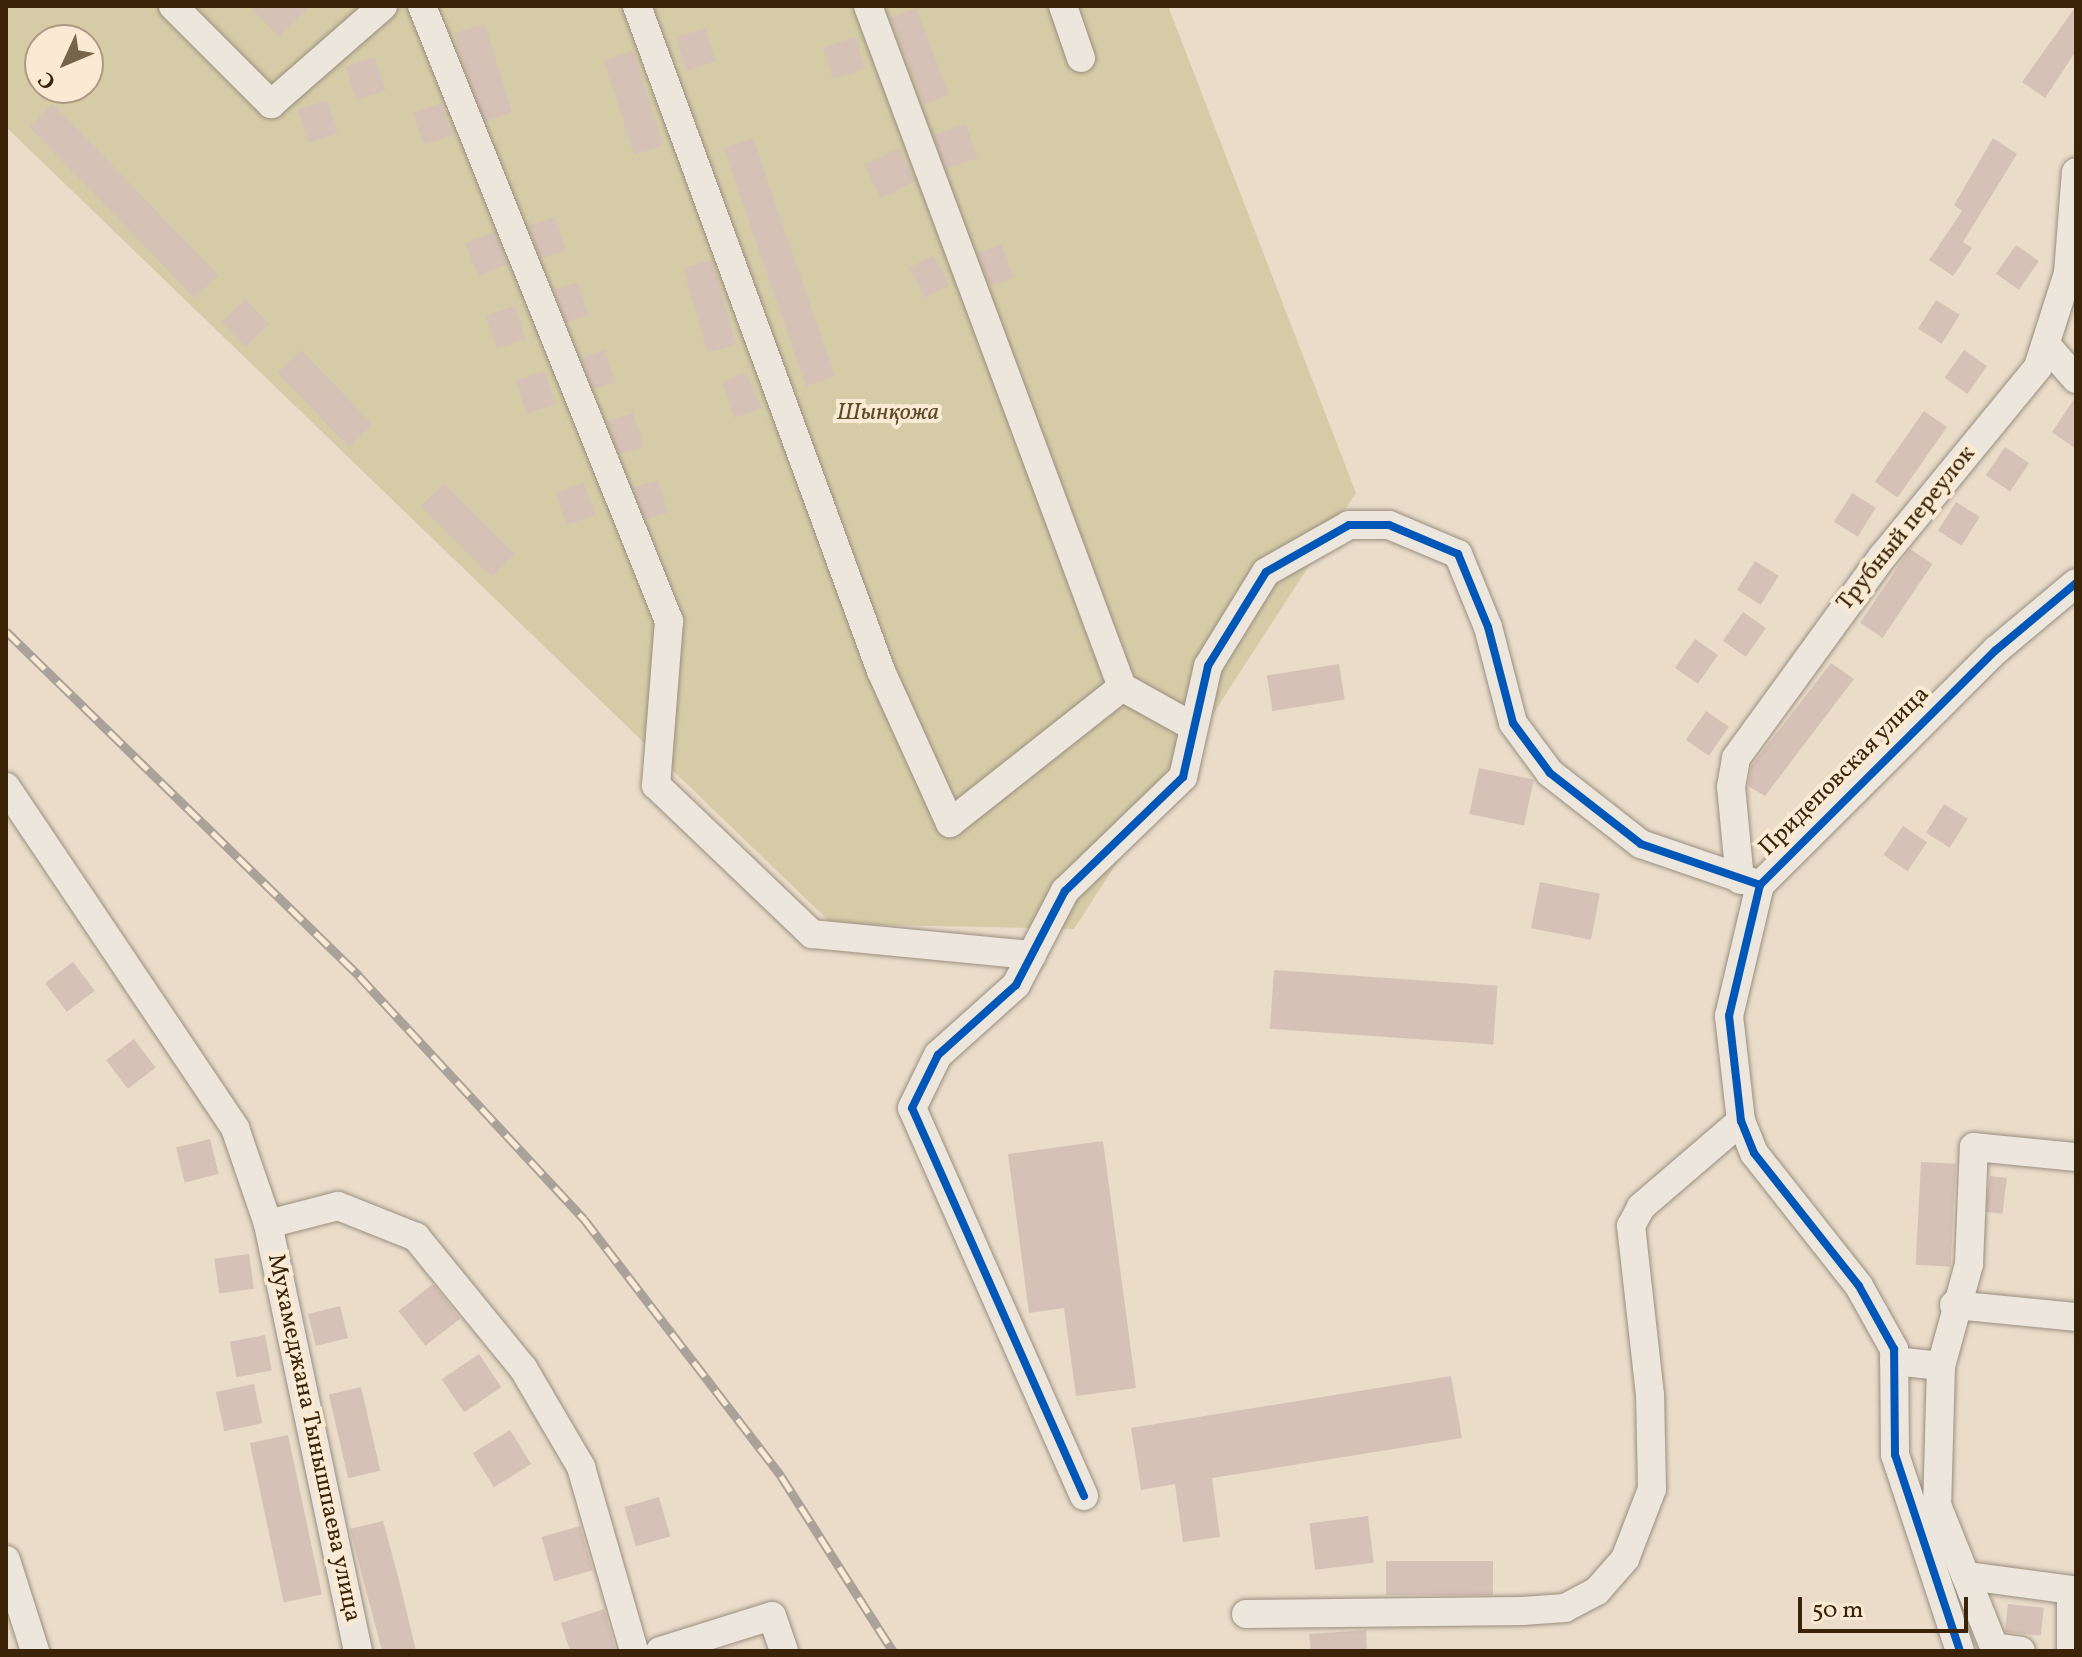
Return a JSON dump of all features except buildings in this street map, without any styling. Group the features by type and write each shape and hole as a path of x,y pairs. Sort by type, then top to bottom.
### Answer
{"street":[{"path":"173,6 271,104 383,6"},
{"path":"422,6 669,621 656,785 812,934 1032,955"},
{"path":"637,6 881,671 950,823 1122,687"},
{"path":"868,6 1122,687 1194,727"},
{"path":"1063,6 1081,58"},
{"name":"Трубный переулок","path":"1750,882 1731,787 1749,733 2049,348 2068,273 2076,172"},
{"path":"2049,348 2076,379"},
{"path":"1084,1496 912,1108 938,1055 1016,985 1065,891 1183,777 1208,666 1266,572 1349,525 1389,525 1458,554 1488,627 1513,723 1550,773 1641,844 1750,882"},
{"name":"Придеповская улица","path":"1960,1651 1895,1455 1894,1349 1859,1286 1754,1153 1741,1121 1729,1016 1750,882 1996,650 2076,583"},
{"name":"Мухамеджана Тынышпаева улица","path":"6,787 235,1128 268,1224 358,1651"},
{"path":"1246,1614 1522,1611 1565,1608 1597,1591 1625,1559 1652,1489 1650,1395 1631,1226 1641,1207 1741,1121"},
{"path":"2021,1651 1994,1647 1937,1505 1941,1366 1954,1305 1969,1264 1974,1147 2076,1157"},
{"path":"268,1224 338,1206 416,1237 523,1368 581,1467 634,1651"},
{"path":"1954,1305 2076,1317"},
{"path":"1894,1361 1941,1366"},
{"path":"6,1560 35,1651"},
{"path":"1968,1576 2071,1590 2071,1651"},
{"path":"660,1651 772,1616 784,1651"}],"green space":[{"name":"Шынқожа","path":"6,6 1168,6 1356,493 1074,929 832,924 6,127"}],"railway":[{"path":"6,631 359,976 584,1219 781,1476 893,1651"}],"cycle path":[{"path":"1084,1496 912,1108 938,1055 1016,985 1065,891 1183,777 1208,666 1266,572 1349,525 1389,525 1458,554 1488,627 1513,723 1550,773 1641,844 1760,885"},
{"path":"1960,1651 1895,1455 1894,1349 1859,1286 1754,1153 1741,1121 1729,1016 1760,885 1996,650 2076,583"}]}
